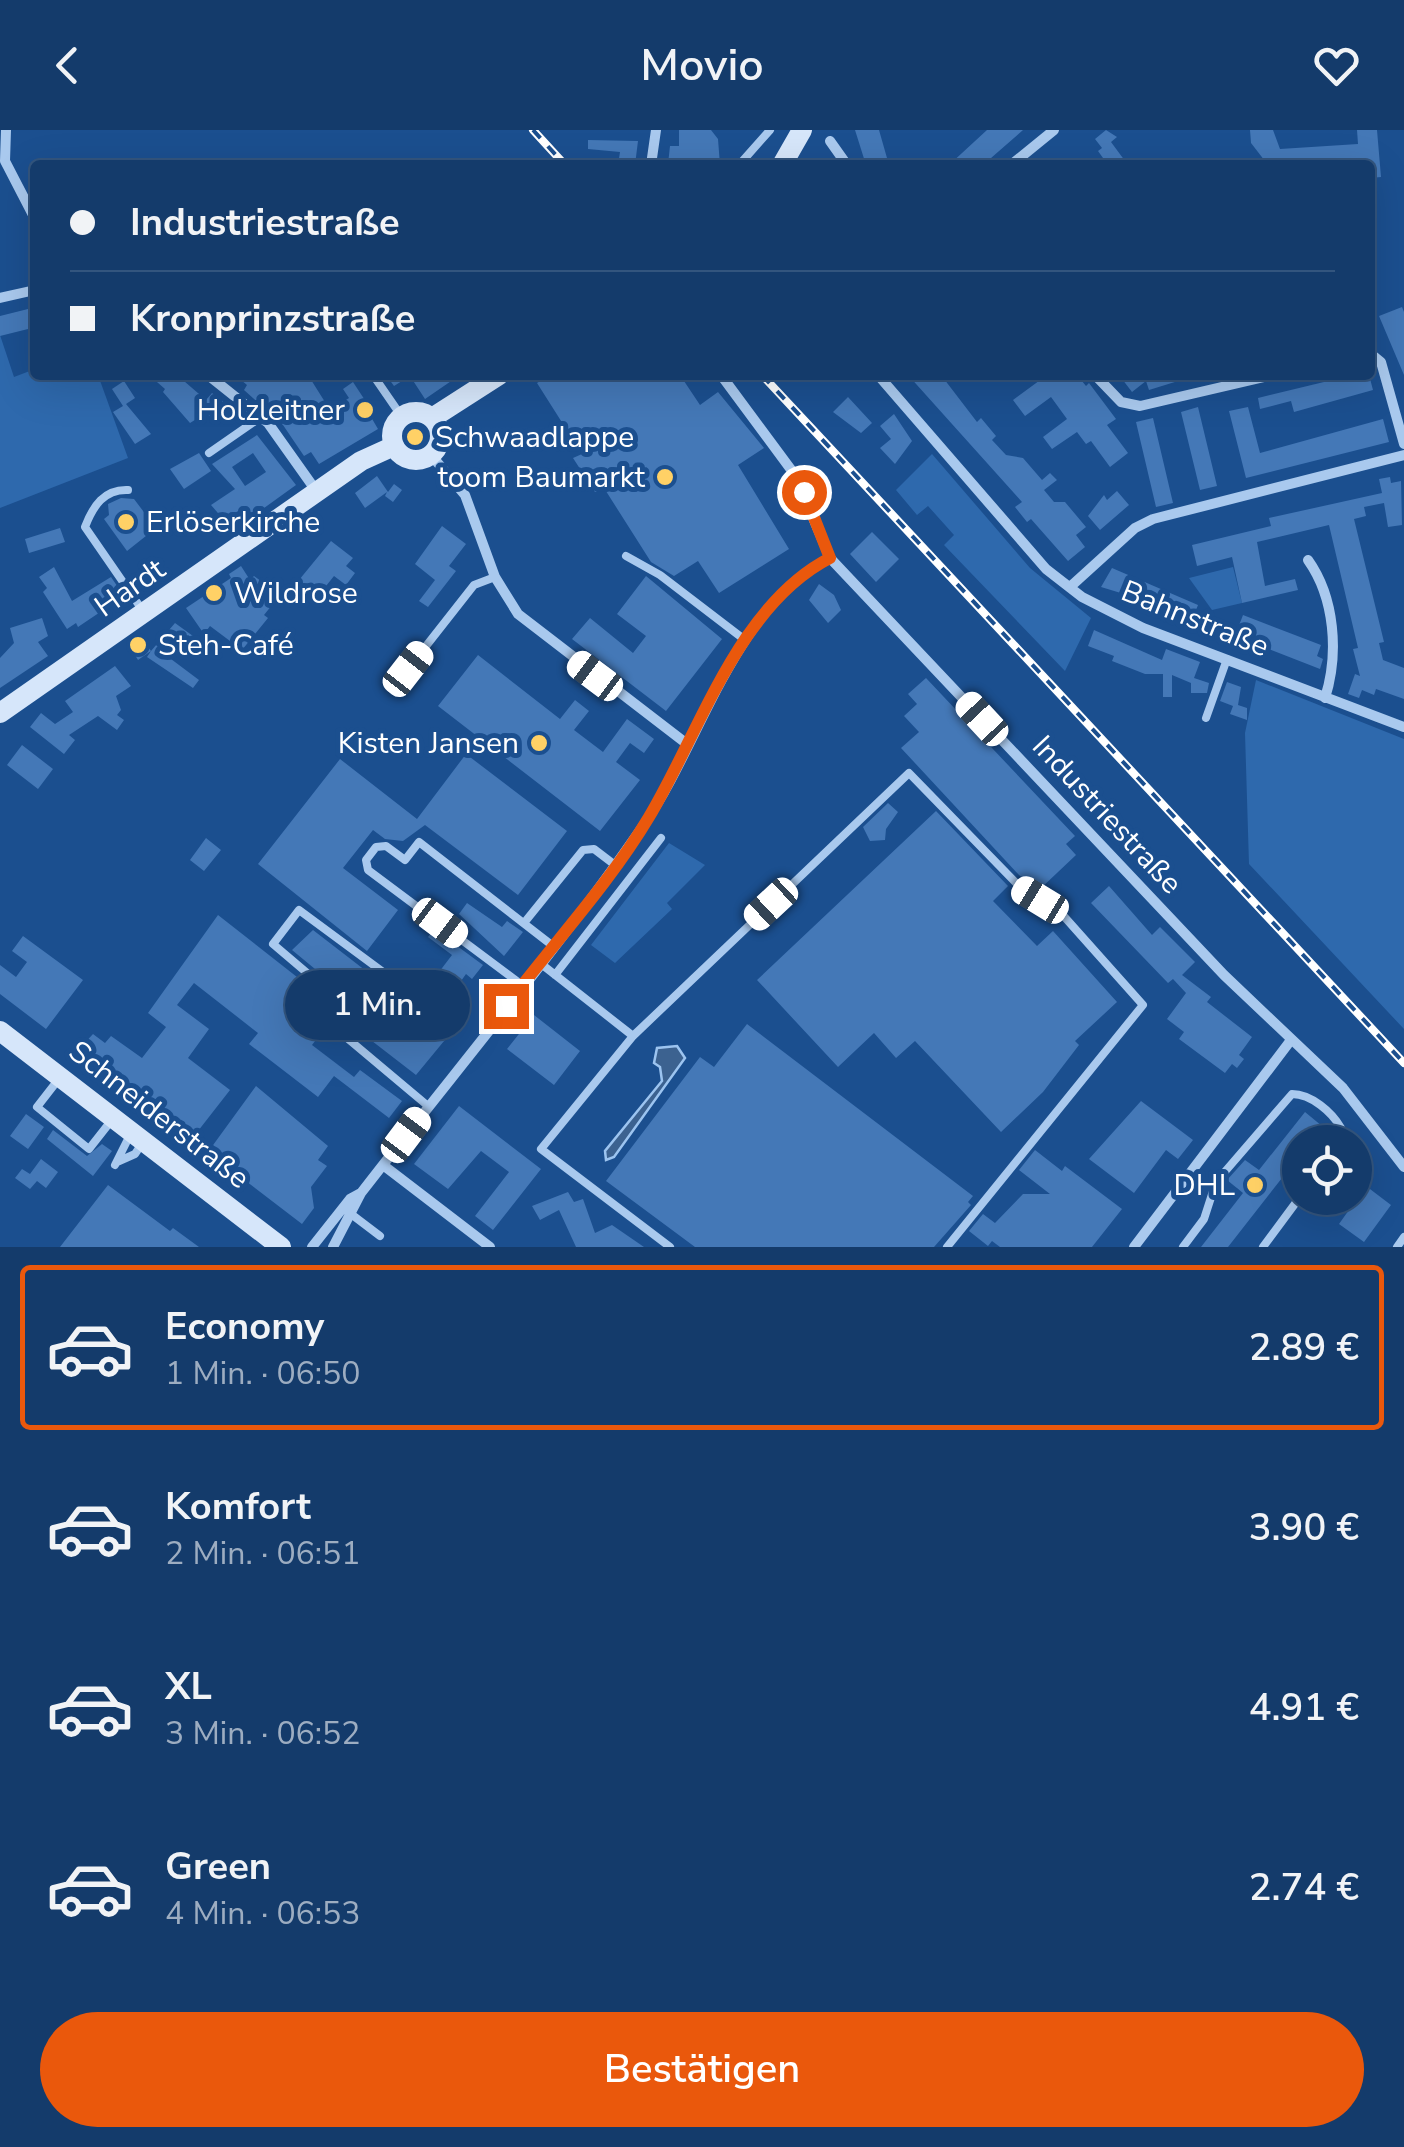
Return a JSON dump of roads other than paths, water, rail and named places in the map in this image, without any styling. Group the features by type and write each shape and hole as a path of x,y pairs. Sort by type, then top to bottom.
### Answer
{"main road":[{"path":"785,160 802,130"},
{"path":"432,418 491,380"},
{"path":"418,412 432,418 440,437 431,455 410,460 394,446 394,427 402,416 418,412"},
{"name":"Hardt","path":"0,713 146,615 361,461 394,446"},
{"name":"Schneiderstraße","path":"0,1031 281,1247"}],"street":[{"path":"6,130 6,161 30,209"},
{"path":"652,160 656,130"},
{"path":"1017,160 1054,130"},
{"path":"830,141 843,160"},
{"path":"0,298 30,291"},
{"path":"1375,357 1381,362 1404,444"},
{"path":"214,380 260,417 318,492"},
{"name":"Industriestraße","path":"725,380 794,475 830,558 1292,1040 1344,1088 1404,1168"},
{"name":"Bahnstraße","path":"882,380 1046,569 1070,587 1117,618 1404,728"},
{"path":"1100,380 1120,402 1140,406 1251,380"},
{"path":"431,455 465,495 496,577 530,627 687,744"},
{"path":"1070,587 1134,528 1153,518 1404,455"},
{"path":"333,1247 362,1193 648,818 745,640 803,574 830,558"},
{"path":"1308,560 1321,578 1334,648 1325,698"},
{"path":"1139,1245 1292,1040"},
{"path":"383,1165 490,1247"},
{"path":"312,1247 350,1199 362,1193"}],"lane":[{"path":"744,160 770,130"},
{"path":"377,380 402,416"},
{"path":"209,453 260,417"},
{"path":"128,490 104,497 92,508 85,527 146,615"},
{"path":"626,556 660,575 745,640"},
{"path":"408,669 474,586 496,577"},
{"path":"1206,718 1227,660"},
{"path":"670,1247 541,1148 633,1036 909,774 1019,886 1061,912 1142,1004 946,1247"},
{"path":"555,975 661,838"},
{"path":"522,985 366,867 376,847 386,846 406,860 420,842 552,946"},
{"path":"524,923 584,850 594,849 615,865"},
{"path":"428,1106 347,1038 353,1012 274,944 299,910 448,1020"},
{"path":"540,963 633,1036"},
{"path":"60,1077 37,1107 89,1149 113,1118"},
{"path":"1183,1247 1204,1219 1216,1182 1292,1094 1307,1096 1340,1125"},
{"path":"137,1138 135,1154 116,1163 117,1154 137,1138"},
{"path":"351,1214 380,1236"},
{"path":"1263,1247 1287,1215"},
{"path":"1397,1247 1404,1238"}],"railway":[{"path":"533,130 560,160"},
{"path":"767,380 1404,1063"}],"place":[{"name":"Holzleitner","path":"365,410"},
{"name":"Schwaadlappe","path":"415,437"},
{"name":"toom Baumarkt","path":"665,477"},
{"name":"Erlöserkirche","path":"126,522"},
{"name":"Wildrose","path":"214,593"},
{"name":"Steh-Café","path":"138,645"},
{"name":"Kisten Jansen","path":"539,743"},
{"name":"DHL","path":"1255,1185"}]}
